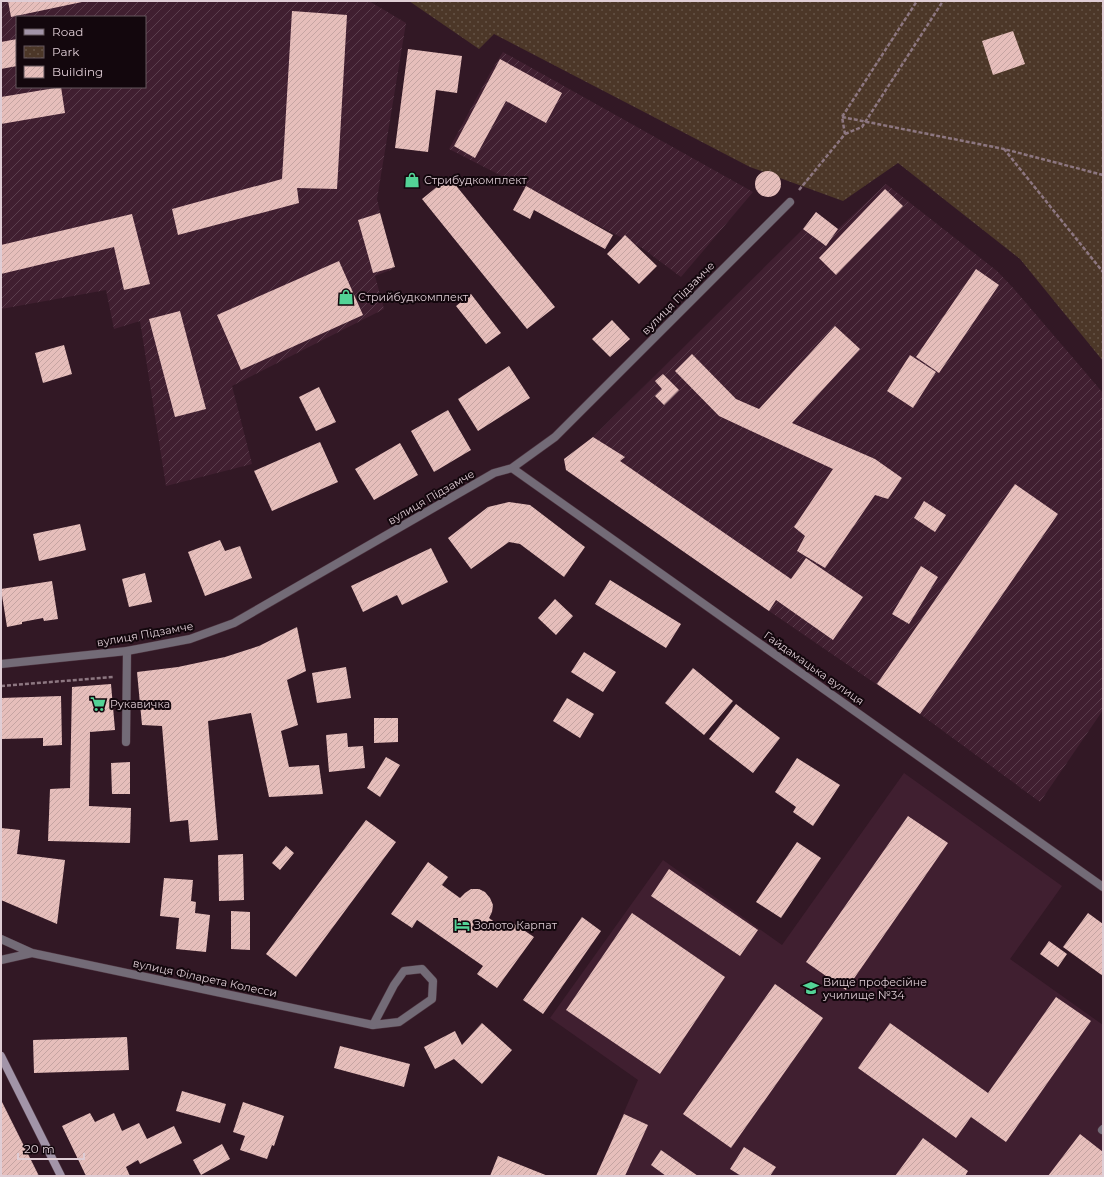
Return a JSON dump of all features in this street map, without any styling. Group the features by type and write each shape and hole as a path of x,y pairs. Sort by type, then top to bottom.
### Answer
{"main road":[{"path":"1,1056 61,1176"}],"street":[{"name":"вулиця Підзамче","path":"1,664 127,651 190,639 234,623 494,473 512,468 555,438 790,202"},
{"name":"Гайдамацька вулиця","path":"512,468 1103,887"},
{"path":"126,742 127,651"},
{"name":"вулиця Філарета Колесси","path":"1,939 32,953 373,1024 399,1022 432,999 433,981 422,969 404,971 394,985 373,1024"},
{"name":"вулиця Філарета Колесси","path":"1,960 32,953"}],"path":[{"path":"845,134 842,117 917,1"},
{"path":"790,202 845,134 862,127 943,1"},
{"path":"842,117 1004,149 1103,175"},
{"path":"1004,149 1103,272"},
{"path":"1,686 127,676"}],"shaded area":[{"path":"1,1 369,1 406,23 377,199 393,269 375,276 384,309 232,386 252,464 166,486 140,321 114,329 106,290 1,309"},
{"path":"503,52 753,192 681,277 642,248 449,149"},
{"path":"886,184 997,271 1103,393 1103,710 1040,802 920,714 566,470 564,459 593,437 803,229 816,212 838,229"},
{"name":"Вище професійне училище №34","path":"904,773 1062,886 1010,959 1103,1025 1103,1176 596,1176 638,1080 550,1018 663,860 782,945"}],"green space":[{"path":"409,1 1103,1 1103,361 1020,259 898,163 843,201 750,167 494,34 479,49"}],"building":[{"path":"8,1 82,1 82,2 11,17"},
{"path":"292,11 347,15 337,189 297,188 299,203 178,235 172,209 282,179"},
{"path":"1013,31 1025,64 993,75 982,41"},
{"path":"16,39 16,66 1,69 1,42"},
{"path":"408,49 462,56 457,93 436,90 428,152 395,148"},
{"path":"500,59 562,93 546,123 506,101 475,158 454,146"},
{"path":"61,88 65,113 1,124 1,97"},
{"path":"768,171 777,175 781,184 777,193 768,197 759,193 755,184 759,175"},
{"path":"449,177 555,307 527,329 422,199"},
{"path":"526,186 613,235 605,249 534,210 530,219 513,210"},
{"path":"885,189 903,206 836,275 819,258"},
{"path":"816,212 838,229 826,246 803,229"},
{"path":"380,213 395,267 373,273 358,220"},
{"path":"132,214 150,284 124,290 114,247 1,274 1,245"},
{"path":"625,235 657,266 639,284 607,254"},
{"path":"339,261 363,315 241,370 217,315"},
{"path":"976,269 999,285 939,373 916,357"},
{"path":"471,294 501,333 486,344 456,306"},
{"path":"180,311 206,409 175,417 149,319"},
{"path":"612,320 630,339 610,357 592,339"},
{"path":"835,326 860,349 792,423 875,459 902,478 888,499 875,495 825,568 797,551 805,536 794,527 833,469 719,416 675,371 692,354 736,399 759,409"},
{"path":"64,345 72,374 43,383 35,353"},
{"path":"910,355 936,372 913,408 887,391"},
{"path":"509,366 530,398 478,431 458,399"},
{"path":"663,374 679,390 664,405 655,396 662,389 655,381"},
{"path":"319,387 336,422 316,431 299,397"},
{"path":"448,410 471,450 434,472 411,431"},
{"path":"593,437 625,457 620,461 791,579 806,558 863,597 833,640 776,600 769,611 566,470 564,459"},
{"path":"320,442 338,482 272,511 254,471"},
{"path":"400,443 418,475 374,500 355,469"},
{"path":"1015,484 1058,514 920,714 877,684"},
{"path":"924,501 946,515 935,532 914,518"},
{"path":"509,502 530,505 585,547 564,577 520,544 509,542 471,569 448,538 488,507"},
{"path":"80,524 86,550 39,561 33,534"},
{"path":"220,540 225,551 240,546 252,578 205,596 188,552"},
{"path":"431,548 448,582 402,605 397,595 363,612 351,586"},
{"path":"921,566 938,577 909,624 892,614"},
{"path":"145,573 152,602 129,607 122,579"},
{"path":"610,580 681,624 666,648 595,604"},
{"path":"52,581 58,619 44,621 43,618 22,622 22,624 7,627 1,589"},
{"path":"555,599 573,616 556,635 538,618"},
{"path":"297,627 306,671 287,680 298,725 281,731 289,767 319,765 323,794 269,797 251,713 208,721 218,840 190,842 188,820 170,822 162,726 142,725 137,672 178,667 225,657 259,646"},
{"path":"584,652 616,672 603,692 571,672"},
{"path":"346,667 351,698 317,703 312,673"},
{"path":"693,668 733,701 704,735 665,703"},
{"path":"111,684 115,730 90,732 89,806 131,808 130,843 48,841 50,789 70,788 72,687"},
{"path":"61,696 62,745 43,746 43,738 1,739 1,698"},
{"path":"567,698 594,714 580,738 553,721"},
{"path":"736,704 780,738 753,773 709,739"},
{"path":"374,718 398,718 398,742 374,743"},
{"path":"347,733 348,747 363,746 365,768 329,772 326,735"},
{"path":"386,757 400,765 380,797 367,788"},
{"path":"797,758 840,785 813,826 793,812 796,807 775,792"},
{"path":"130,762 130,794 112,794 111,763"},
{"path":"908,816 948,843 846,990 806,962"},
{"path":"366,820 396,842 296,977 266,954"},
{"path":"1,828 20,830 17,854 65,860 57,924 1,900"},
{"path":"797,842 821,858 781,918 756,902"},
{"path":"286,846 294,853 280,870 272,863"},
{"path":"243,854 244,900 219,901 218,855"},
{"name":"Золото Карпат","path":"428,862 448,877 442,885 460,898 471,889 479,889 485,892 493,905 489,918 507,931 513,923 534,937 497,988 477,974 483,966 417,920 412,928 391,914"},
{"path":"669,869 758,930 740,956 651,896"},
{"path":"164,878 193,880 191,901 196,902 195,913 210,915 206,952 176,949 179,918 160,916"},
{"path":"231,911 250,912 250,950 231,949"},
{"path":"632,913 725,977 660,1074 566,1010"},
{"path":"1088,913 1103,924 1103,976 1063,947"},
{"path":"582,917 601,931 543,1014 523,1000"},
{"path":"1049,941 1067,954 1058,967 1040,954"},
{"path":"775,984 823,1018 731,1148 683,1114"},
{"path":"1056,997 1091,1021 1006,1142 971,1117 956,1138 858,1068 890,1023 988,1093"},
{"path":"482,1023 512,1050 482,1084 454,1059 435,1069 424,1047 455,1031 462,1045"},
{"path":"127,1037 129,1070 34,1073 33,1040"},
{"path":"340,1046 410,1064 404,1087 334,1068"},
{"path":"182,1091 226,1104 220,1123 176,1111"},
{"path":"1,1100 39,1176 1,1176"},
{"path":"243,1102 284,1116 274,1146 272,1145 267,1159 240,1150 245,1136 233,1132"},
{"path":"90,1113 95,1122 114,1113 122,1131 139,1123 147,1139 174,1126 182,1143 140,1164 138,1160 126,1167 130,1176 86,1176 62,1126"},
{"path":"624,1114 648,1125 625,1176 596,1176"},
{"path":"1080,1134 1103,1152 1103,1176 1048,1176"},
{"path":"923,1138 968,1171 965,1176 895,1176"},
{"path":"222,1144 230,1159 201,1175 193,1160"},
{"path":"744,1147 776,1167 770,1176 741,1176 730,1169"},
{"path":"661,1150 698,1176 666,1176 651,1165"},
{"path":"498,1156 548,1176 490,1176"}],"place":[{"name":"Стрибудкомплект","path":"412,180"},
{"name":"Стрийбудкомплект","path":"346,297"},
{"name":"Рукавичка","path":"98,704"},
{"name":"Золото Карпат","path":"462,925"},
{"name":"Вище професійне училище №34","path":"811,988"}]}
